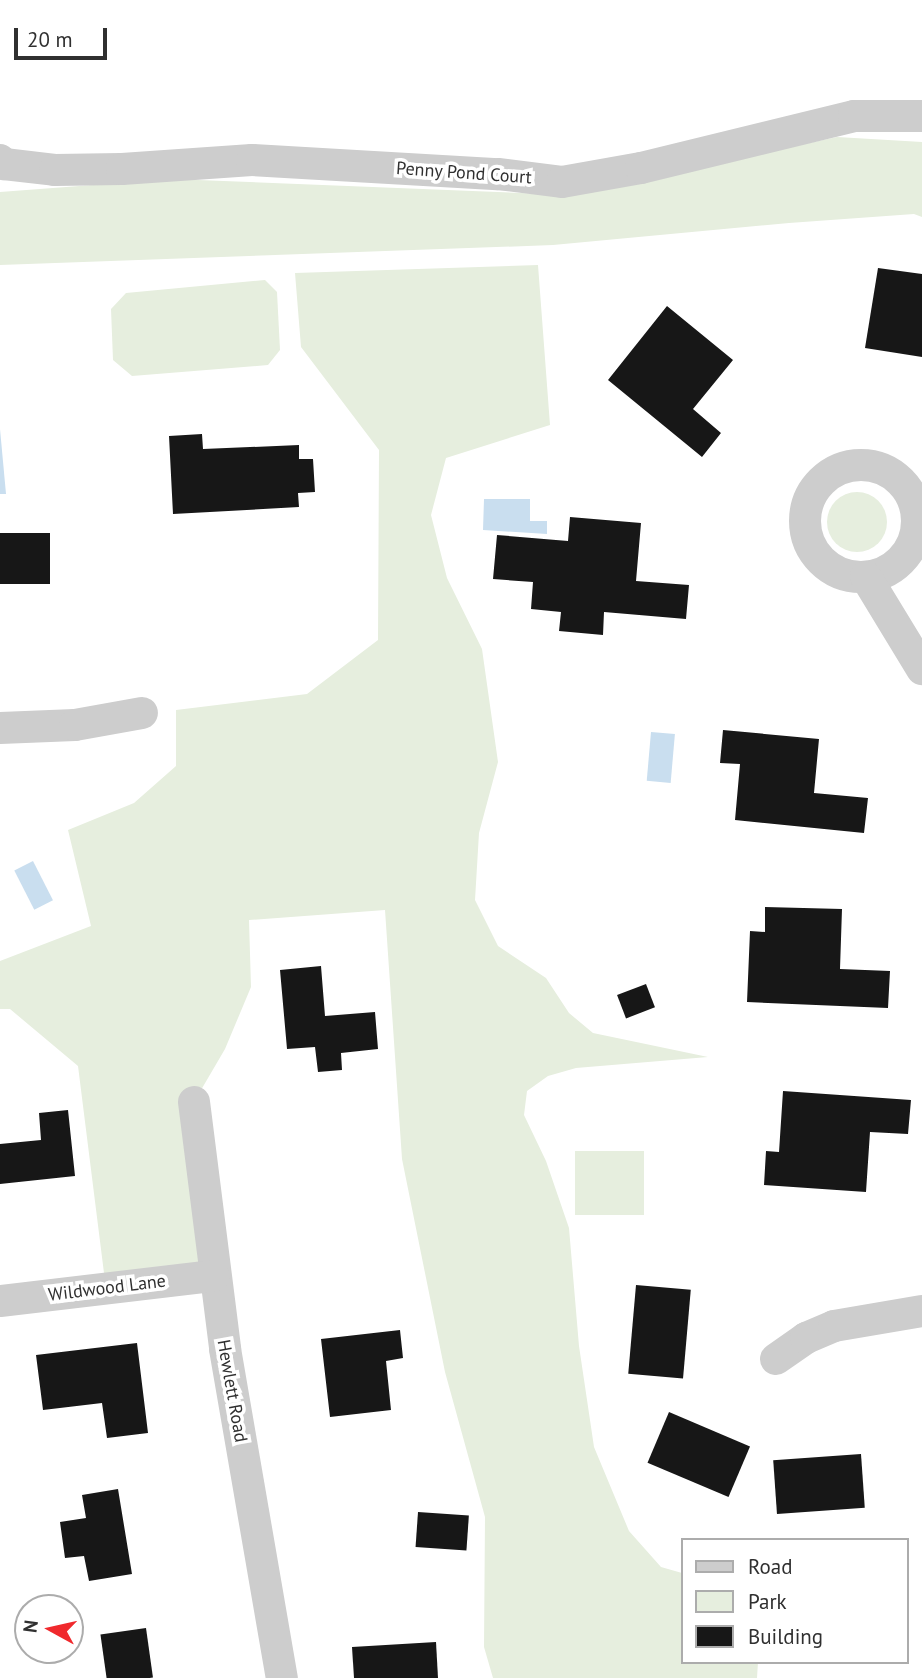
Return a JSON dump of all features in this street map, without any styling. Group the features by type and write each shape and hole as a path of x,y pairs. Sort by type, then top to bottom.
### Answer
{"street":[{"name":"Penny Pond Court","path":"0,160 4,164 55,170 122,169 252,160 498,174 562,182 641,168 854,116 922,116"},
{"path":"866,577 922,669"},
{"path":"0,729 75,725 142,713"},
{"name":"Hewlett Road","path":"194,1102 214,1276 282,1678"},
{"name":"Wildwood Lane","path":"0,1301 214,1276"},
{"path":"776,1359 806,1338 834,1326 922,1311"}],"green space":[{"path":"837,137 922,142 922,217 914,214 789,223 553,245 0,265 0,192 172,179 571,195"},
{"path":"538,265 550,425 446,458 431,515 447,578 482,649 498,762 479,833 475,900 498,946 546,978 569,1013 593,1033 708,1057 576,1068 548,1076 527,1091 524,1115 546,1161 569,1228 579,1346 594,1447 629,1531 661,1567 680,1572 680,1664 758,1664 757,1678 493,1678 484,1647 485,1517 445,1372 402,1159 385,910 249,920 251,987 225,1049 194,1102 214,1276 106,1289 78,1066 10,1009 0,1009 0,961 91,926 68,830 134,803 176,766 176,710 307,694 378,640 379,450 301,347 295,273"},
{"path":"265,280 277,292 280,350 268,365 132,376 113,360 111,309 126,293"},
{"path":"851,492 863,492 882,505 887,522 885,534 874,547 863,552 851,552 832,539 827,528 827,516 840,497"},
{"path":"575,1151 644,1151 644,1215 575,1215"}],"water":[{"path":"0,429 6,494 0,494"},
{"path":"484,499 530,499 530,521 547,521 547,534 483,530"},
{"path":"651,732 675,734 671,783 647,781"},
{"path":"33,861 53,900 34,910 14,871"}],"building":[{"path":"878,268 922,274 922,357 865,348"},
{"path":"667,306 733,360 693,409 721,433 702,457 608,380"},
{"path":"202,434 203,449 299,445 299,459 313,459 315,492 298,493 299,507 173,514 169,436"},
{"path":"570,517 641,523 636,581 689,585 686,619 604,612 603,635 559,631 561,612 531,609 533,582 493,579 497,535 568,541"},
{"path":"0,533 50,533 50,584 0,584"},
{"path":"723,730 819,739 814,793 868,798 864,833 735,820 740,764 720,763"},
{"path":"765,907 842,909 840,969 890,971 888,1008 747,1002 750,931 765,932"},
{"path":"321,966 325,1016 375,1012 378,1049 341,1053 342,1070 318,1072 315,1047 287,1049 280,970"},
{"path":"646,984 655,1007 626,1018 617,995"},
{"path":"783,1091 911,1100 908,1134 870,1132 866,1192 764,1185 766,1151 779,1152"},
{"path":"68,1110 75,1176 0,1184 0,1144 41,1140 39,1113"},
{"path":"636,1285 691,1290 683,1378 628,1374"},
{"path":"400,1330 403,1358 386,1361 391,1410 330,1417 321,1339"},
{"path":"137,1343 148,1433 107,1438 102,1403 43,1410 36,1355"},
{"path":"669,1412 750,1446 729,1497 648,1463"},
{"path":"861,1454 865,1508 777,1514 773,1460"},
{"path":"118,1489 132,1574 89,1581 84,1556 65,1558 60,1522 86,1518 82,1495"},
{"path":"418,1512 469,1516 466,1550 416,1547"},
{"path":"146,1628 153,1678 107,1678 100,1634"},
{"path":"436,1642 438,1678 354,1678 352,1647"}]}
